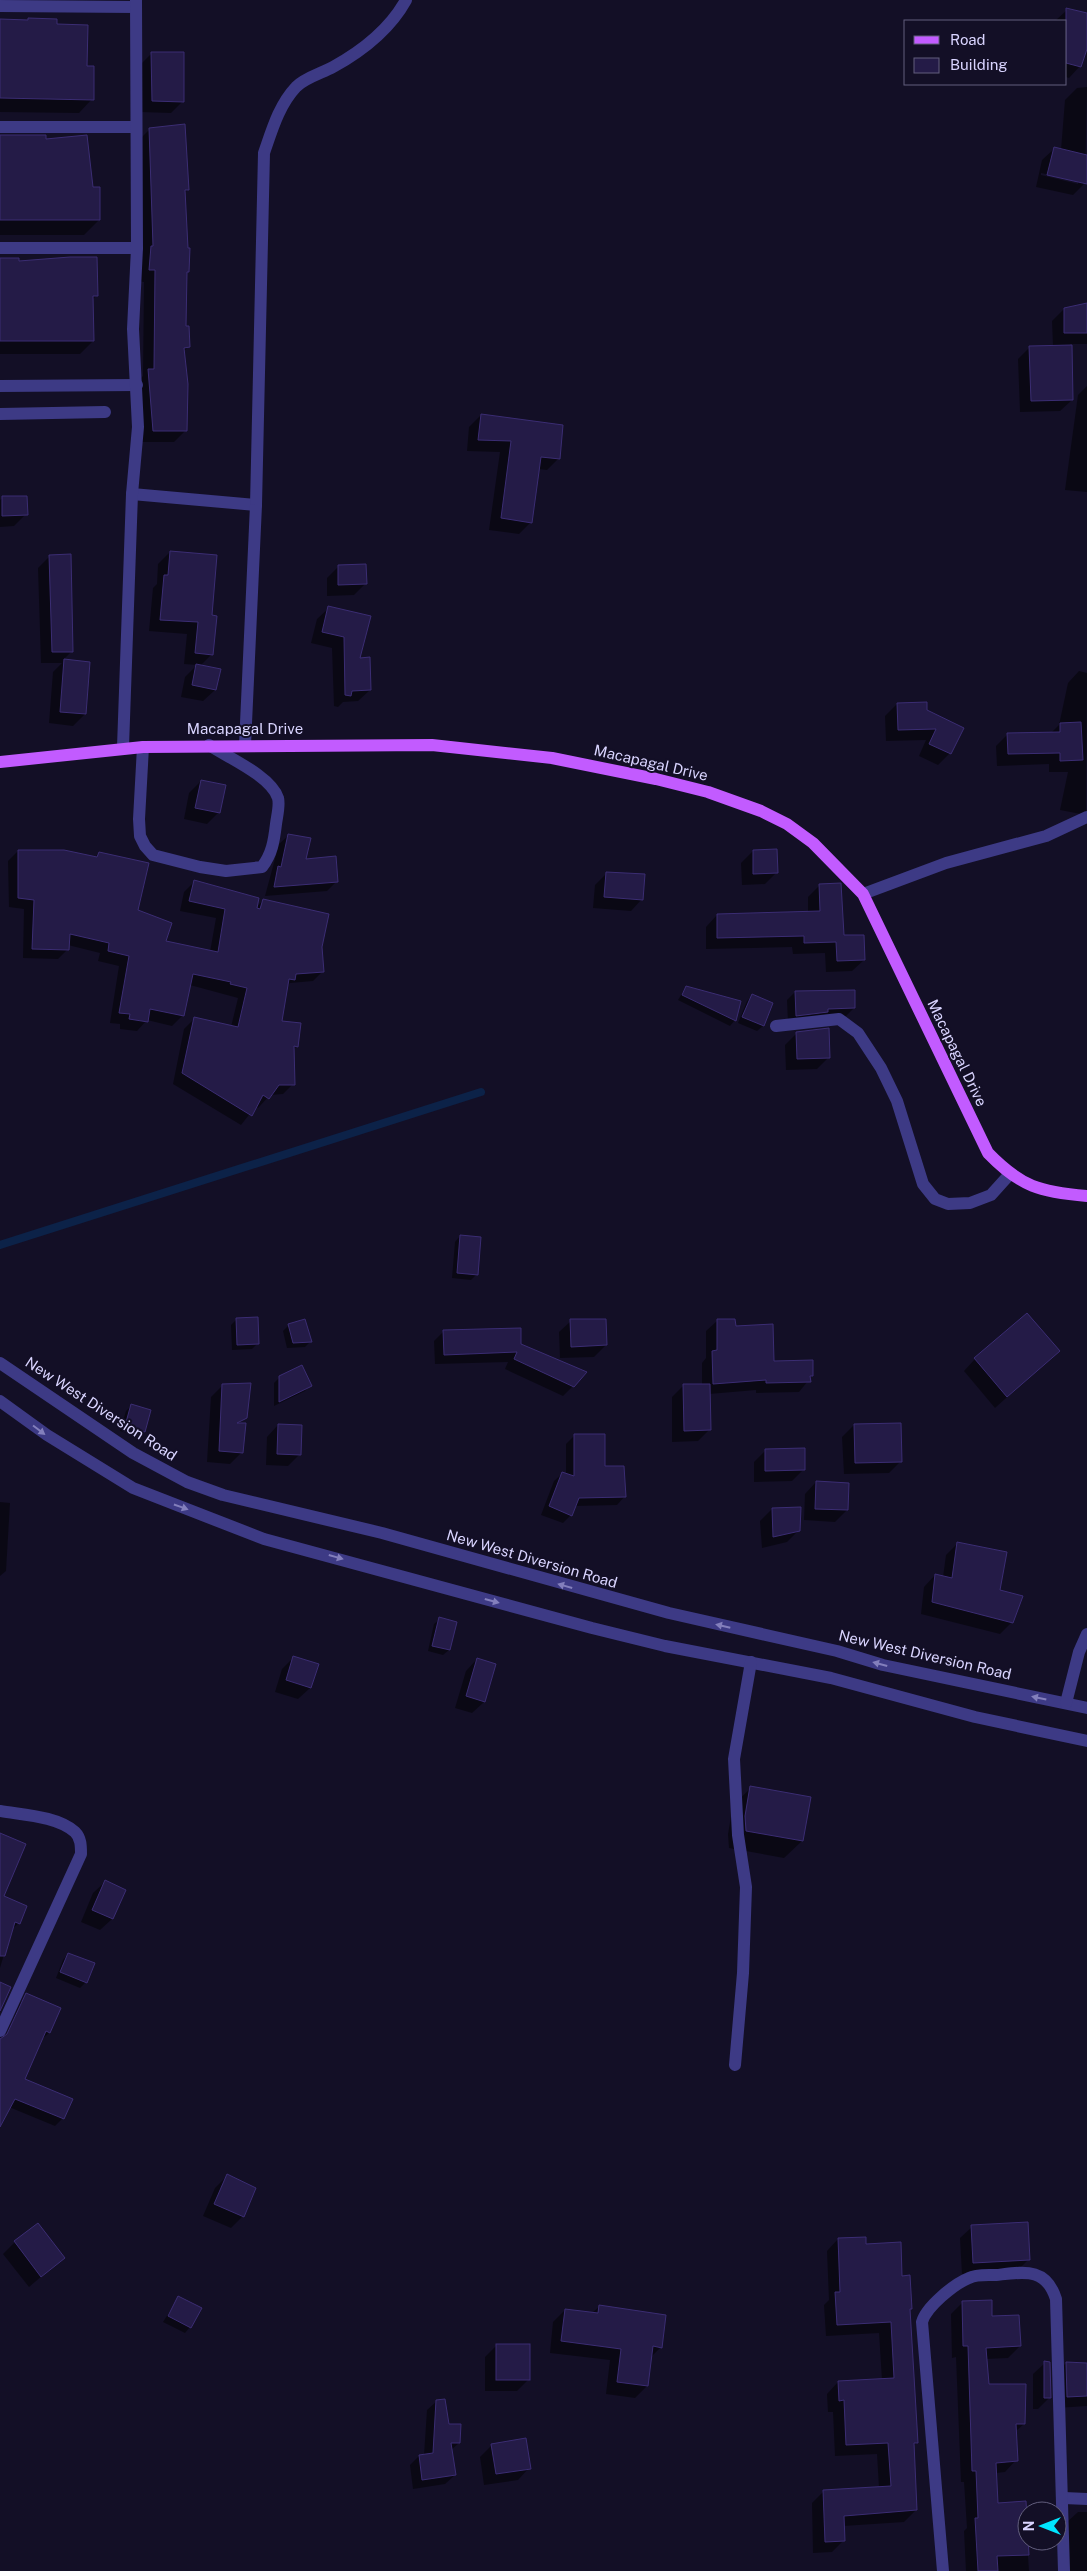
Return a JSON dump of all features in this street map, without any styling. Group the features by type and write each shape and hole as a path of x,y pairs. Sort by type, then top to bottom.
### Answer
{"main road":[{"name":"Macapagal Drive","path":"0,762 143,746 432,745 552,758 656,779 708,792 760,811 787,824 813,843 863,894 988,1153 1009,1175 1028,1185 1066,1194 1087,1196"}],"street":[{"path":"245,745 256,505 264,153 278,114 296,86 342,62 374,38 398,15 406,0"},
{"path":"3,4 136,4 135,127 137,248 133,329 138,427 132,494 124,747"},
{"path":"0,127 135,127"},
{"path":"0,248 137,248"},
{"path":"0,386 137,385"},
{"path":"0,414 105,412"},
{"path":"132,494 256,505"},
{"path":"143,746 139,820 140,836 149,851 153,855 200,867 226,871 262,867 268,859 274,844 279,800 274,788 262,778 209,745"},
{"path":"863,894 946,864 1046,836 1087,817"},
{"path":"776,1026 839,1019 858,1033 881,1068 897,1101 923,1184 935,1199 948,1204 970,1203 991,1195 1009,1175"},
{"name":"New West Diversion Road","path":"0,1363 133,1453 187,1482 223,1494 382,1533 669,1614 837,1651 883,1665 1087,1708"},
{"path":"0,1401 47,1436 133,1488 264,1538 592,1628 665,1646 831,1678 975,1717 1087,1741"},
{"path":"1066,1703 1087,1634"},
{"path":"735,2065 743,1973 746,1887 738,1835 734,1759 751,1662"},
{"path":"0,1811 63,1825 75,1833 80,1841 81,1854 0,2031"},
{"path":"943,2571 921,2334 925,2312 970,2277 1033,2273 1041,2276 1052,2287 1056,2299 1064,2498 1064,2571"},
{"path":"1064,2498 1087,2498"}],"building":[{"path":"1066,8 1087,13 1087,49 1081,67 1067,63"},
{"path":"28,18 57,19 57,24 88,25 87,66 94,66 94,100 0,98 0,19 28,20"},
{"path":"151,52 184,52 184,102 152,101"},
{"path":"185,124 189,190 185,190 188,248 190,248 189,272 187,272 186,326 189,326 190,347 184,348 188,384 187,431 153,431 148,369 154,369 155,270 149,270 151,246 153,246 149,128"},
{"path":"0,135 46,135 46,139 87,135 93,187 100,187 100,220 0,220"},
{"path":"1054,147 1087,155 1087,184 1047,175"},
{"path":"97,257 98,296 93,296 94,341 0,341 0,258 19,258 19,261"},
{"path":"1087,303 1087,333 1064,333 1064,308"},
{"path":"1072,345 1073,400 1031,401 1029,346"},
{"path":"481,414 563,425 560,459 541,457 532,523 501,518 511,441 478,440"},
{"path":"2,496 27,496 28,515 2,516"},
{"path":"170,551 217,555 212,615 217,616 213,655 195,653 198,622 160,620 164,575 168,575"},
{"path":"71,554 73,652 52,652 49,555"},
{"path":"366,564 367,584 338,585 338,565"},
{"path":"328,606 371,616 360,658 370,657 371,690 352,691 351,696 345,695 344,637 322,632"},
{"path":"64,659 90,662 86,714 60,712"},
{"path":"196,664 221,669 216,690 192,685"},
{"path":"927,702 927,710 964,728 951,754 929,744 936,729 898,730 897,703"},
{"path":"1081,722 1083,760 1060,761 1060,753 1008,754 1007,733 1060,732 1060,723"},
{"path":"201,780 226,785 220,813 195,808"},
{"path":"288,834 311,838 306,859 336,856 338,882 274,887 278,866 281,867"},
{"path":"777,849 778,873 753,874 753,850"},
{"path":"18,850 64,850 97,857 99,852 149,863 138,910 172,923 166,941 218,952 225,909 189,901 194,880 259,898 257,908 260,909 263,899 329,914 322,947 324,972 296,974 295,980 289,979 282,1021 301,1023 298,1047 294,1046 295,1085 279,1085 269,1099 263,1095 252,1116 182,1073 194,1017 238,1027 247,988 230,984 231,982 193,974 184,1016 150,1009 148,1022 129,1019 130,1014 119,1013 129,956 108,951 109,943 70,934 69,950 32,949 34,900 18,898"},
{"path":"606,872 645,874 643,900 604,897"},
{"path":"841,883 844,935 864,935 865,960 837,961 836,942 804,943 804,936 717,938 717,914 820,911 819,884"},
{"path":"686,986 741,1001 736,1021 682,995"},
{"path":"855,990 855,1008 828,1009 828,1012 796,1016 795,991"},
{"path":"752,994 773,1003 764,1026 742,1017"},
{"path":"829,1028 830,1058 797,1059 796,1032"},
{"path":"460,1235 481,1237 478,1275 457,1273"},
{"path":"1027,1313 1060,1351 1007,1397 974,1358"},
{"path":"258,1317 259,1344 237,1345 236,1318"},
{"path":"305,1319 312,1342 293,1343 288,1324"},
{"path":"570,1319 606,1319 607,1345 571,1347"},
{"path":"717,1319 735,1319 736,1326 773,1324 774,1361 813,1360 813,1376 810,1376 811,1382 766,1383 766,1380 713,1384 712,1351 717,1350"},
{"path":"521,1328 521,1344 587,1372 574,1387 514,1359 517,1352 444,1355 443,1330"},
{"path":"302,1365 312,1386 279,1402 279,1376"},
{"path":"251,1383 247,1418 237,1423 246,1423 243,1453 219,1451 222,1384"},
{"path":"683,1384 710,1384 711,1430 684,1431"},
{"path":"131,1404 151,1410 145,1432 125,1426"},
{"path":"901,1423 902,1462 855,1463 854,1424"},
{"path":"278,1424 302,1425 301,1455 277,1454"},
{"path":"574,1434 605,1434 605,1466 624,1466 626,1497 579,1498 572,1516 549,1506 562,1472 574,1476"},
{"path":"805,1448 805,1470 765,1471 765,1449"},
{"path":"816,1481 849,1483 848,1510 815,1509"},
{"path":"801,1507 800,1531 773,1537 772,1508"},
{"path":"957,1542 1007,1552 1000,1590 1023,1596 1013,1623 932,1602 935,1574 952,1578"},
{"path":"439,1617 457,1622 450,1650 432,1646"},
{"path":"293,1656 319,1664 311,1688 286,1680"},
{"path":"477,1658 496,1664 485,1702 466,1696"},
{"path":"750,1786 811,1797 803,1841 746,1831 745,1816"},
{"path":"0,1833 26,1844 4,1896 27,1906 20,1924 15,1922 5,1956 0,1956"},
{"path":"105,1880 126,1890 113,1919 92,1910"},
{"path":"68,1953 95,1963 87,1983 60,1972"},
{"path":"0,1982 11,1987 0,2011"},
{"path":"26,1993 61,2008 50,2033 46,2031 25,2079 73,2099 64,2119 15,2099 0,2127 0,2039 7,2034"},
{"path":"227,2174 256,2188 244,2217 214,2204"},
{"path":"1028,2222 1030,2260 973,2263 971,2225"},
{"path":"38,2223 65,2258 41,2277 14,2241"},
{"path":"866,2237 866,2244 901,2242 902,2276 910,2275 912,2309 910,2309 918,2443 914,2443 917,2510 844,2516 845,2541 825,2542 823,2490 891,2486 888,2443 846,2445 844,2400 839,2401 838,2381 894,2378 891,2322 837,2325 835,2292 840,2292 838,2238"},
{"path":"178,2296 202,2308 191,2328 168,2316"},
{"path":"992,2300 992,2316 1019,2315 1021,2346 986,2348 989,2384 1026,2384 1025,2424 1016,2424 1018,2461 996,2463 998,2503 1017,2502 1017,2551 1029,2551 1029,2555 997,2556 998,2571 978,2571 975,2518 978,2518 976,2471 972,2471 968,2346 963,2346 962,2301"},
{"path":"599,2305 666,2315 662,2348 653,2346 648,2386 617,2382 621,2349 561,2341 565,2309 598,2313"},
{"path":"496,2344 530,2344 530,2380 496,2380"},
{"path":"1044,2361 1050,2362 1051,2398 1044,2398"},
{"path":"1066,2362 1087,2363 1087,2396 1067,2397"},
{"path":"445,2399 449,2424 461,2424 460,2443 451,2443 456,2475 422,2480 419,2455 433,2453 436,2400"},
{"path":"526,2438 531,2469 496,2474 491,2444"}],"waterway":[{"path":"0,1245 481,1092"}]}
